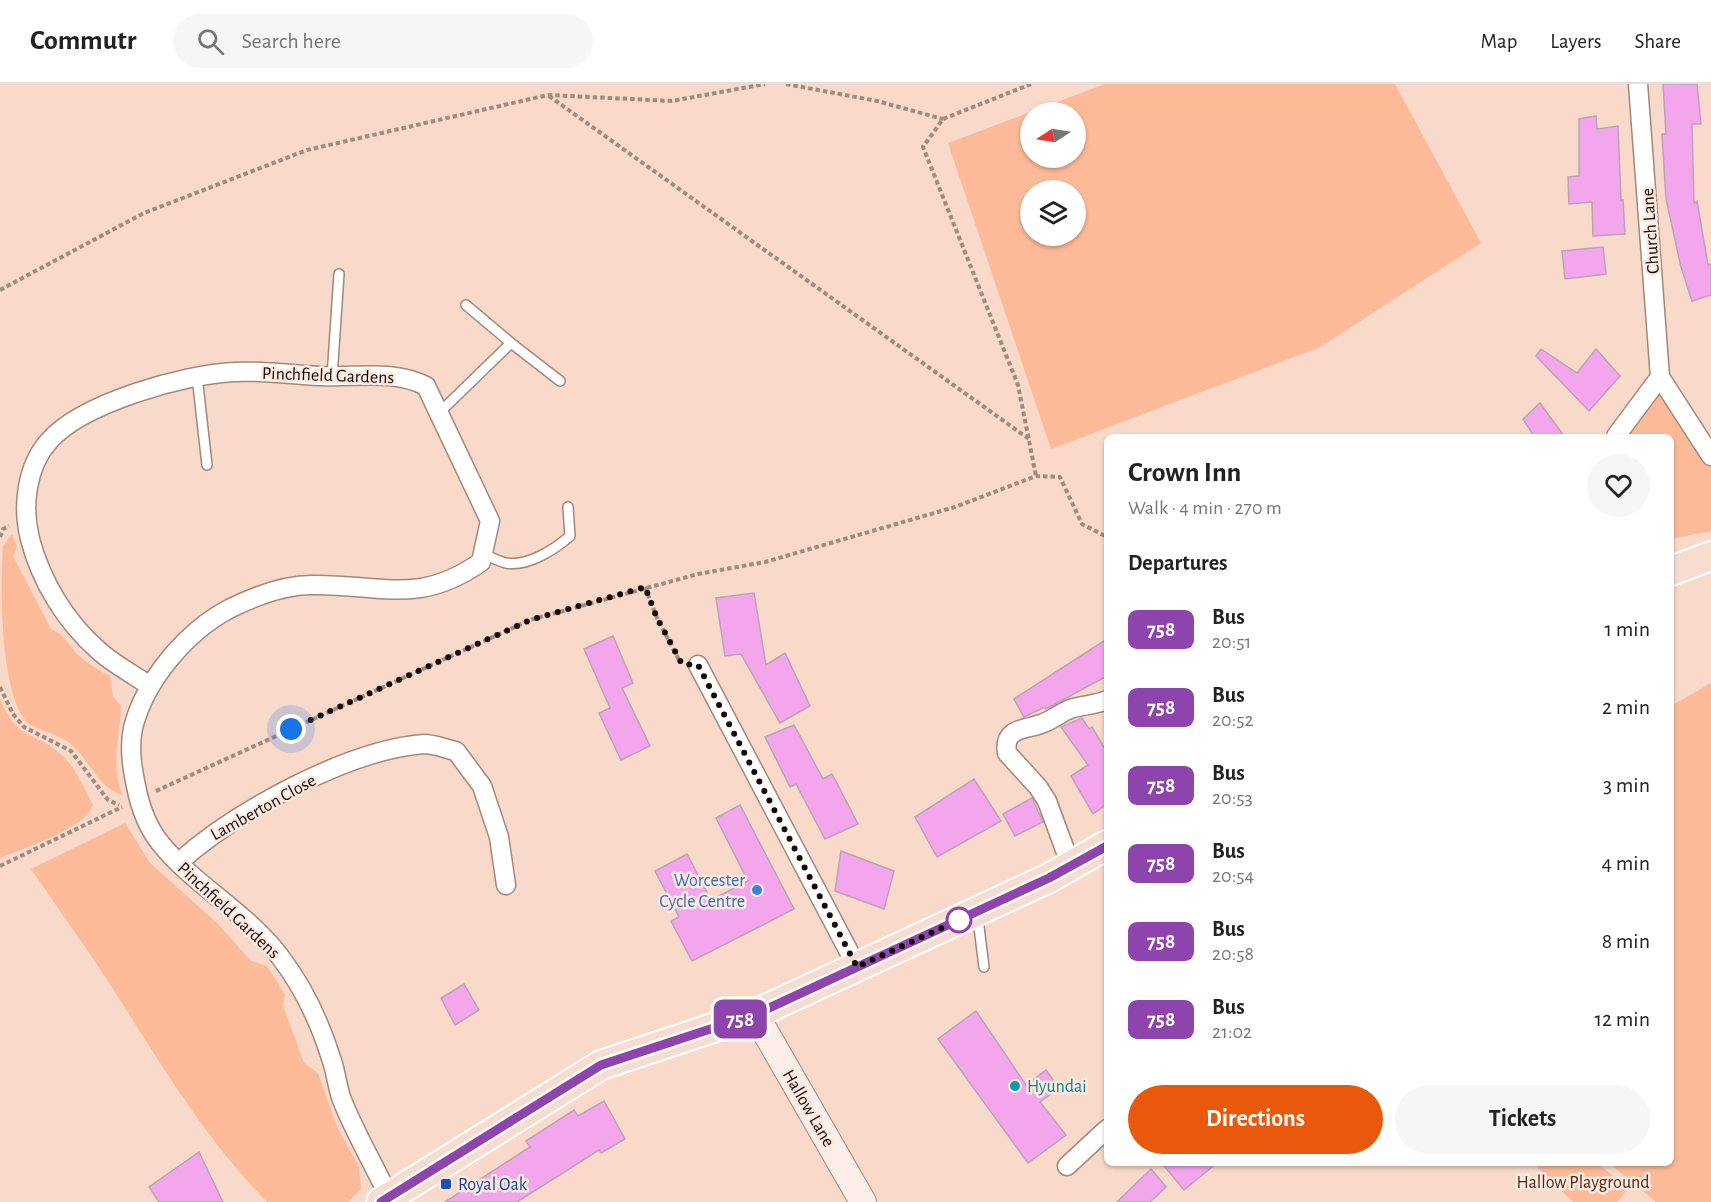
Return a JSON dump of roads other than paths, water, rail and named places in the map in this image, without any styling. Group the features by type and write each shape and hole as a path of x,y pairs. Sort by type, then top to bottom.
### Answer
{"main road":[{"path":"1674,570 1711,556"},
{"path":"385,1199 601,1065 756,1014 972,914 1104,848"}],"street":[{"name":"Church Lane","path":"1638,84 1660,377 1711,456"},
{"name":"Pinchfield Gardens","path":"150,686 99,651 74,625 52,594 35,560 26,522 27,489 49,441 67,426 104,406 148,389 197,376 234,372 332,377 385,375 409,377 426,386 490,521 481,562 460,577 430,588 394,591 310,584 266,594 228,610 194,633 150,686 133,728 131,760 130,803 145,819 160,843 281,957 317,1019 332,1059 341,1099 385,1199"},
{"path":"1617,434 1660,377"},
{"path":"698,665 857,967"},
{"path":"1071,866 1047,801 1038,787 1007,753 1006,746 1012,733 1019,729 1042,724 1069,709 1104,701"},
{"name":"Lamberton Close","path":"179,862 206,838 287,790 388,751 426,744 456,751 482,786 499,837 506,885"},
{"name":"Hallow Lane","path":"756,1014 863,1202"},
{"path":"1067,1166 1104,1132"}],"lane":[{"path":"332,377 339,273"},
{"path":"466,305 560,381"},
{"path":"439,413 511,343"},
{"path":"197,376 207,465"},
{"path":"484,554 505,563 520,563 538,556 570,536 568,507"},
{"path":"972,914 979,927 984,967"}],"place":[{"name":"Worcester Cycle Centre","path":"757,890"},
{"name":"Hyundai","path":"1015,1086"},
{"name":"Royal Oak","path":"446,1184"}],"park label":[{"name":"Hallow Playground","path":"1583,1182"}]}
